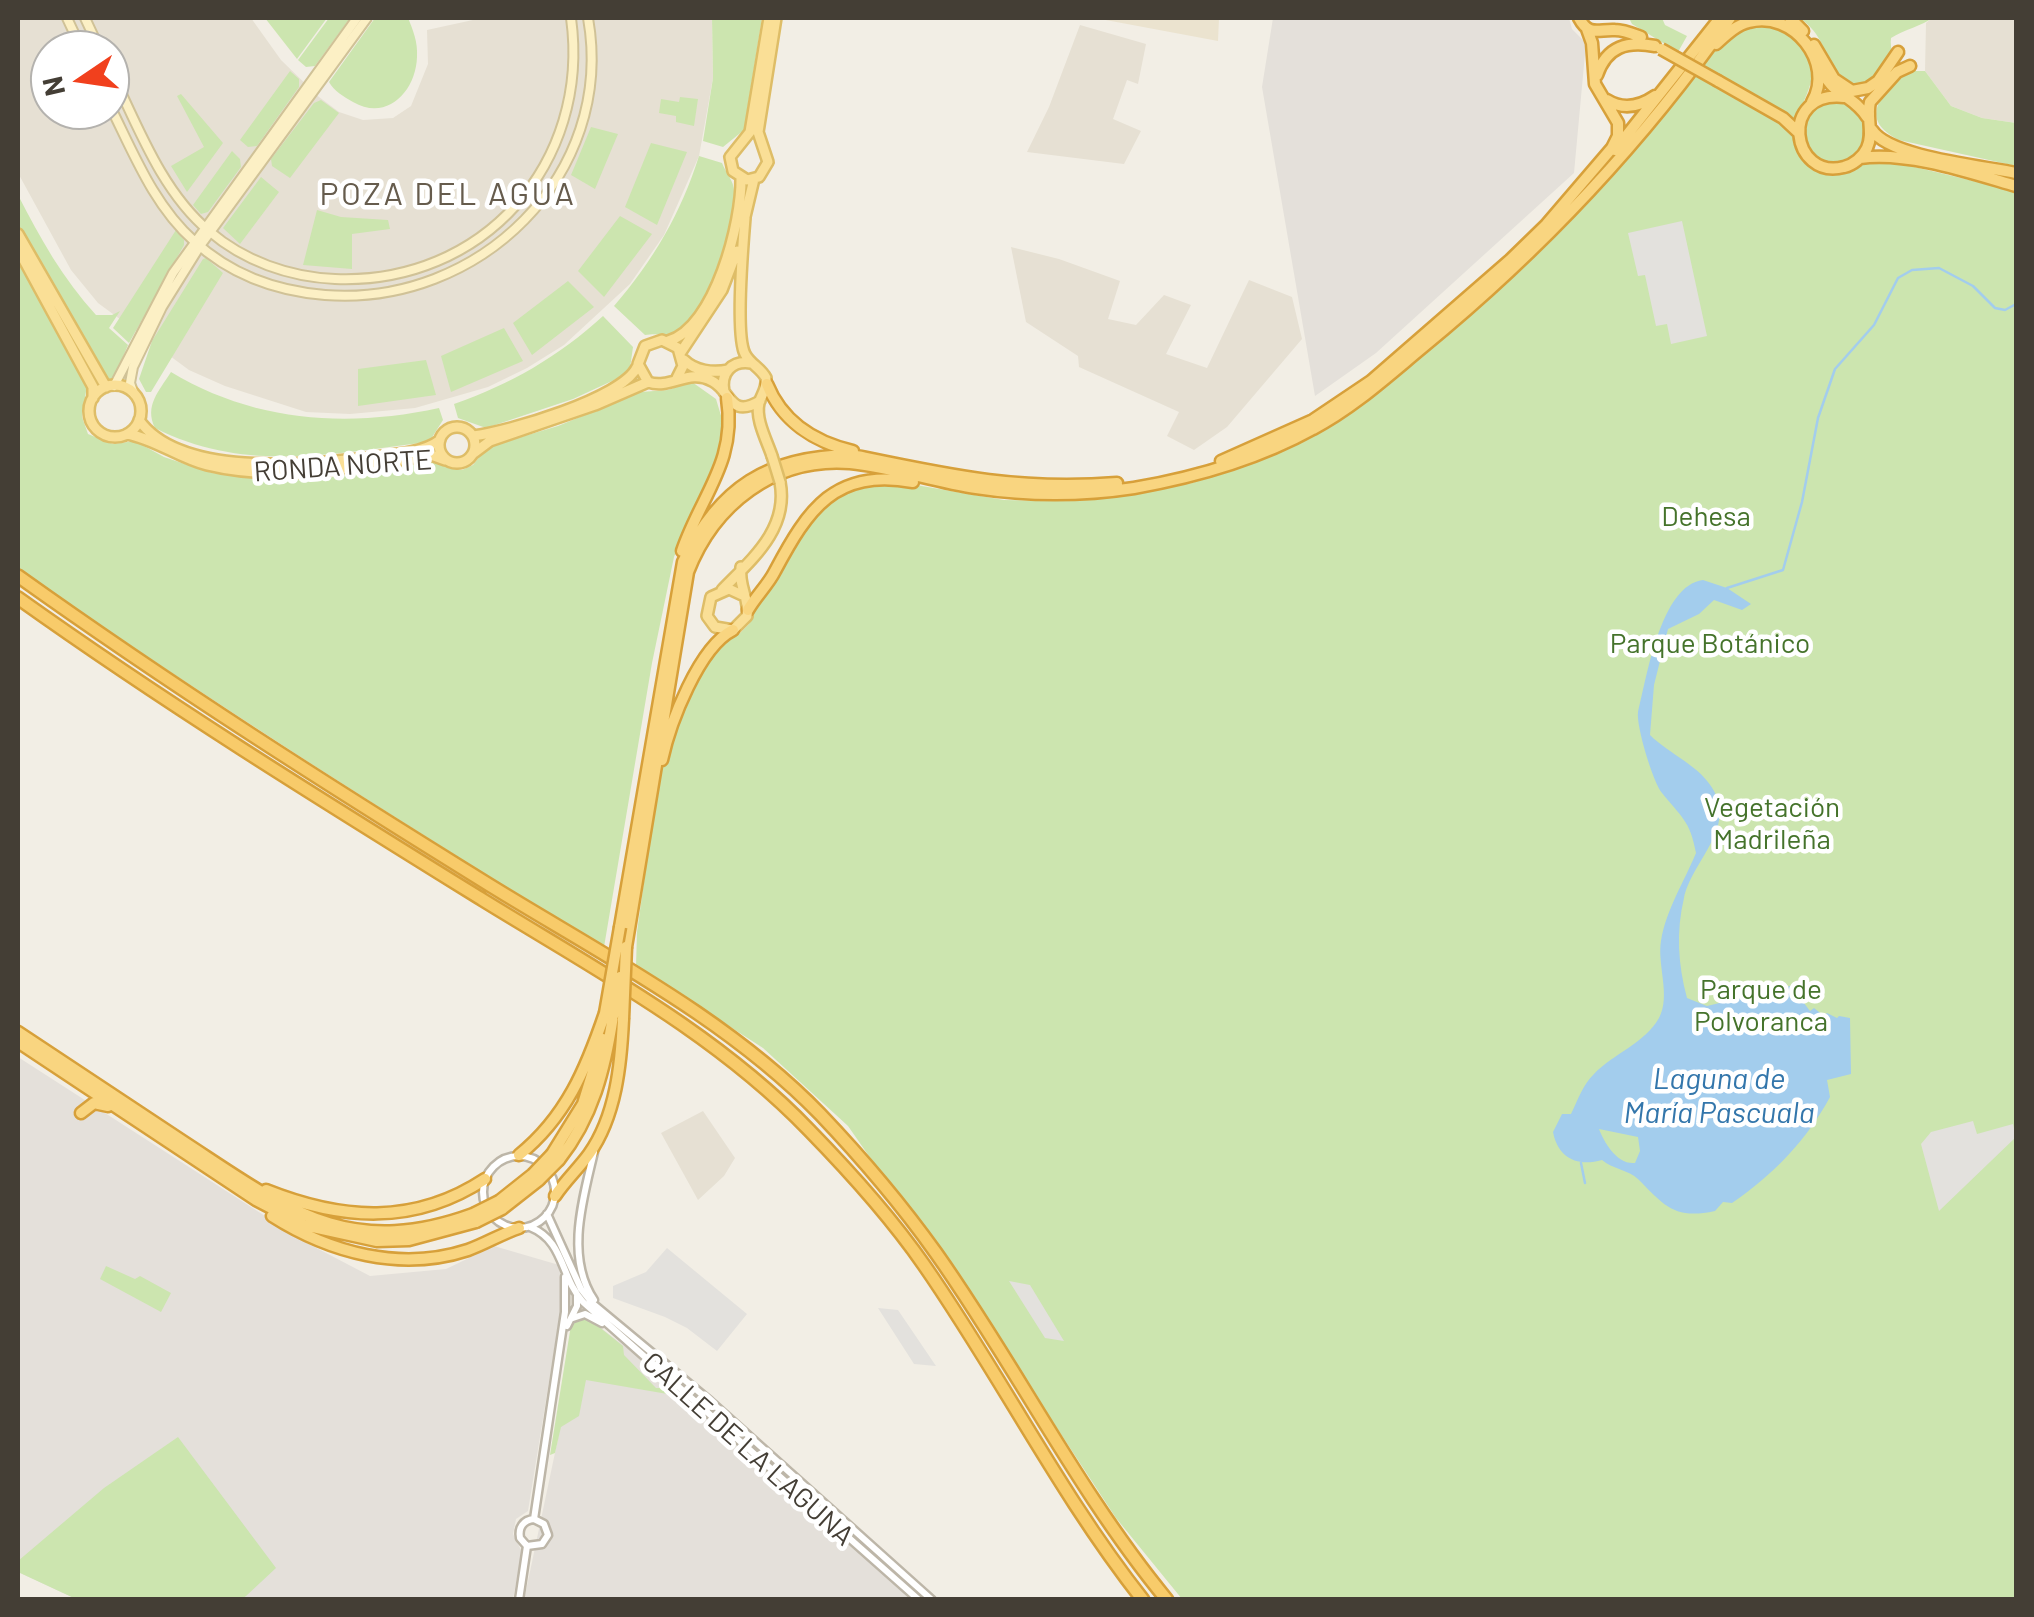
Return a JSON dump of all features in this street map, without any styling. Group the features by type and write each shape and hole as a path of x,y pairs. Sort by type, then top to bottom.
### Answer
{"highway":[{"path":"1550,220 1618,136 1618,123 1598,90 1588,30 1579,18"},
{"path":"1594,60 1607,30 1620,18 1641,37 1792,124 1807,156 1824,167 1843,167 1860,158 1884,155 2016,186"},
{"path":"639,810 682,562 715,509 737,489 761,473 810,457 852,455 978,482 1068,486 1147,479 1231,458 1314,420 1371,381 1550,220 1605,162 1720,18"},
{"path":"1664,105 1730,18"},
{"path":"1790,18 1843,86 1861,91 1880,79"},
{"path":"748,610 773,576 803,520 822,500 844,488 884,479 999,496 1083,493 1184,478 1235,464 1316,428 1446,328 1515,267 1728,33 1745,22 1758,20 1787,26 1808,45 1819,75 1816,94 1798,132"},
{"path":"1588,30 1641,37"},
{"path":"1812,42 1830,87 1869,122 1878,139 1897,148 2016,173"},
{"path":"1598,90 1602,62 1618,46 1639,43 1658,47"},
{"path":"1598,90 1620,106 1646,102 1702,43"},
{"path":"1764,108 1787,115 1820,98 1866,94 1898,52"},
{"path":"1860,158 1870,138 1874,96 1896,72 1910,66"},
{"path":"767,384 774,402 788,418 812,435 840,448 924,470"},
{"path":"555,1196 592,1150 618,1079 614,1016 665,619 688,534 719,475 728,444 730,417 726,396"},
{"path":"640,858 688,572 704,536 740,496 787,470 832,462 872,466 1000,492 1083,493"},
{"path":"18,576 125,652 330,786 682,1004 775,1073 818,1112 879,1180 936,1253 1116,1532 1166,1600"},
{"path":"18,598 249,755 636,994 765,1089 842,1164 924,1264 1092,1529 1143,1600"},
{"path":"18,1032 279,1213 304,1225 349,1238 409,1240 475,1218 500,1205 556,1157 587,1093 603,1038 614,1016 626,946 624,927 672,724 711,648 733,630"},
{"path":"520,1156 545,1133 572,1096 614,1016"},
{"path":"18,1042 214,1167 314,1208 368,1214 396,1212 444,1200 484,1179"},
{"path":"75,1080 83,1092 81,1113 94,1103 123,1112"},
{"path":"765,1089 792,1122"},
{"path":"214,1167 254,1205 315,1241 376,1257 406,1260 465,1251 524,1227"},
{"path":"1011,1412 1035,1440"},
{"path":"1097,1495 1116,1532"}],"main road":[{"path":"93,398 110,387 156,303 357,18"},
{"path":"207,230 367,18"},
{"path":"130,109 171,188 207,230 244,256 321,278 382,278 432,264 460,250 510,213 541,174 566,112 574,69 571,18"},
{"path":"123,130 160,201 197,244 262,283 313,294 372,296 414,288 488,253 522,225 553,185 571,152 582,116 589,79 588,18"},
{"path":"754,179 740,178 733,171 730,157 750,132 772,18"},
{"path":"677,378 682,356 722,290 737,252 754,179 767,168 768,156 758,132 772,18"},
{"path":"743,143 762,146"},
{"path":"473,436 506,429 592,398 631,378 639,354 648,343 678,338 691,326 724,267 734,232 740,178"},
{"path":"745,218 740,274 742,342 745,354 763,372 767,384 760,401 762,428"},
{"path":"18,234 110,387 134,394"},
{"path":"18,249 94,387 89,411 95,428 110,437 127,434 139,420 140,408 130,375 197,244"},
{"path":"668,341 689,365 710,372 728,370"},
{"path":"726,396 722,381 728,370 737,363 754,364"},
{"path":"638,364 648,382"},
{"path":"474,452 473,436 464,428 454,427 440,440 440,451 446,460 462,463 490,441 595,405 648,382 666,384 688,376 712,380 726,396 754,415 762,428 783,499 771,537 741,567 722,590 708,603 707,616 720,630 733,630 744,622 748,610 739,580 741,567"},
{"path":"740,406 760,401"},
{"name":"RONDA NORTE","path":"139,420 148,432 174,447 242,464 312,463 379,456 432,446 440,440"},
{"name":"RONDA NORTE","path":"127,434 173,455 240,472 327,470 431,455 446,460"},
{"path":"722,590 742,595"}],"street":[{"path":"604,1125 594,1155 578,1252 586,1288 608,1316"},
{"path":"524,1227 547,1214 555,1196 550,1173 542,1164 520,1156 497,1162 484,1179 486,1207 505,1226 524,1227 550,1238 578,1297"},
{"path":"547,1214 585,1296 608,1316"},
{"path":"534,1519 562,1336 566,1290 559,1253"},
{"path":"562,1336 578,1297 568,1256"},
{"name":"CALLE DE LA LAGUNA","path":"578,1297 919,1600"},
{"path":"568,1322 585,1314 617,1334"},
{"name":"CALLE DE LA LAGUNA","path":"608,1316 710,1400 932,1600"},
{"path":"534,1519 544,1524 548,1535 542,1544 528,1546 520,1538 520,1528 534,1519"},
{"path":"519,1600 528,1546"}],"shaded area":[{"path":"18,18 251,18 281,60 319,97 339,112 363,120 393,118 411,106 428,64 427,30 482,18 712,18 713,78 699,156 664,235 630,284 564,345 488,387 415,408 350,414 306,412 189,370 98,303 71,270 18,173"},
{"path":"1095,18 1219,18 1218,41"},
{"path":"1273,18 1569,18 1572,29 1586,43 1574,173 1376,353 1315,396 1262,87"},
{"path":"1932,18 2016,18 2016,123 1982,118 1951,106 1925,71 1926,23"},
{"path":"1080,25 1146,44 1138,84 1127,80 1113,119 1141,131 1124,164 1027,152"},
{"path":"1682,221 1707,336 1671,344 1667,324 1656,326 1645,275 1638,276 1628,233"},
{"path":"1011,247 1120,281 1108,319 1136,325 1164,295 1191,305 1166,354 1207,368 1249,280 1292,297 1302,339 1227,427 1194,450 1167,436 1179,412 1079,367 1078,356 1026,322"},
{"path":"18,1057 307,1243 370,1276 446,1269 494,1246 559,1265 563,1295 528,1511 516,1519 513,1534 522,1552 513,1599 76,1599 18,1572"},
{"path":"703,1111 735,1158 724,1176 698,1200 661,1133"},
{"path":"1973,1121 1977,1134 2013,1124 2016,1137 1939,1211 1921,1144 1931,1132"},
{"path":"667,1248 747,1314 717,1351 687,1328 613,1298 613,1286 646,1272"},
{"path":"1009,1281 1030,1285 1064,1341 1045,1338"},
{"path":"878,1308 898,1310 936,1366 914,1364"},
{"path":"584,1315 686,1393 911,1599 524,1600"}],"green space":[{"path":"265,18 327,18 297,59"},
{"path":"329,18 350,18 315,66 306,67 298,60"},
{"path":"375,18 408,18 417,52 415,70 405,91 388,106 377,108 353,102 329,82"},
{"path":"712,18 762,18 744,130 723,147 703,141 713,78"},
{"path":"1629,18 1662,18 1665,25 1687,36 1678,52 1632,24"},
{"path":"1800,18 1932,18 1891,38 1891,54 1883,71 1859,83 1836,71 1818,37"},
{"path":"1765,23 1795,38 1810,55 1813,72 1796,125 1796,143 1814,167 1833,171 1885,160 2016,191 2016,1599 1182,1599 1116,1518 848,1126 763,1048 636,966 652,824 672,729 712,651 749,624 757,600 800,528 842,492 867,483 910,484 1004,500 1053,501 1123,495 1192,483 1272,454 1380,389 1436,342 1590,198 1720,44 1741,28"},
{"path":"290,71 299,79 299,87 257,146 248,147 240,140"},
{"path":"1903,71 1925,71 1951,106 1982,118 2016,123 2016,166 1899,140 1886,132 1876,116 1877,107"},
{"path":"181,94 223,143 187,192 171,166 204,147 177,96"},
{"path":"680,97 698,99 694,126 676,122 676,116 659,113 661,99 679,102"},
{"path":"321,100 339,113 290,178 272,166 271,159 314,103"},
{"path":"1835,101 1857,110 1866,132 1857,154 1835,163 1813,154 1804,132 1813,110"},
{"path":"591,127 618,134 595,189 571,175"},
{"path":"651,143 687,152 657,225 625,207"},
{"path":"232,151 240,159 241,167 208,212 201,214 193,205"},
{"path":"699,156 722,163 733,184 733,206 724,246 708,290 687,324 676,332 645,335 614,306 664,236"},
{"path":"261,177 279,192 240,244 223,228"},
{"path":"18,195 53,258 96,315 120,311 109,328 128,345 112,383 103,378 18,227"},
{"path":"317,210 341,217 388,220 390,229 352,234 352,269 303,265"},
{"path":"620,216 652,234 604,297 578,271"},
{"path":"176,230 184,245 129,343 113,328"},
{"path":"206,258 223,273 151,392 146,392 139,379 152,341"},
{"path":"18,260 87,385 82,417 88,434 113,444 135,441 164,457 212,473 276,480 351,475 431,461 462,470 473,465 487,447 558,426 641,392 668,390 692,382 716,399 722,419 719,459 674,557 604,947 308,762 18,570"},
{"path":"568,281 594,307 532,355 513,323"},
{"path":"603,316 633,347 625,375 573,399 486,428 458,418 454,404 533,368"},
{"path":"504,328 523,361 451,392 441,356"},
{"path":"426,360 436,395 358,406 358,369"},
{"path":"171,372 235,402 268,411 336,419 439,408 443,420 429,442 324,455 256,456 223,451 155,428 152,406"},
{"path":"106,1266 135,1279 140,1276 171,1293 161,1312 100,1279"},
{"path":"578,1318 588,1318 623,1346 624,1355 656,1388 672,1388 679,1396 586,1380 579,1416 561,1427 555,1453 550,1455 571,1325"},
{"path":"178,1437 276,1568 246,1596 240,1600 76,1599 18,1572 18,1561 104,1488"}],"water":[{"name":"Laguna de María Pascuala","path":"1703,580 1727,588 1751,604 1742,610 1714,600 1699,614 1668,629 1654,685 1650,735 1701,774 1719,805 1716,832 1688,884 1681,910 1679,948 1687,998 1707,1006 1790,986 1795,1002 1801,999 1810,1011 1814,1008 1824,1016 1827,1013 1850,1018 1851,1074 1827,1080 1830,1097 1821,1113 1761,1181 1732,1203 1723,1202 1715,1211 1701,1213 1671,1208 1634,1176 1602,1160 1584,1162 1570,1158 1559,1148 1553,1132 1562,1114 1571,1114 1590,1079 1646,1034 1662,1009 1663,930 1696,853 1688,826 1654,778 1638,712 1666,614 1689,586","holes":["1599,1129 1638,1137 1640,1151 1635,1163 1628,1163 1612,1152"]}],"waterway":[{"path":"1727,588 1783,570 1802,502 1818,418 1835,369 1874,325 1898,278 1912,270 1939,268 1973,286 1995,308 2005,310 2016,304"},
{"path":"1581,1163 1585,1183"}],"district":[{"name":"POZA DEL AGUA","path":"448,194"}],"park label":[{"name":"Dehesa","path":"1706,517"},
{"name":"Parque Botánico","path":"1710,644"},
{"name":"Vegetación Madrileña","path":"1772,824"},
{"name":"Parque de Polvoranca","path":"1761,1006"}]}
